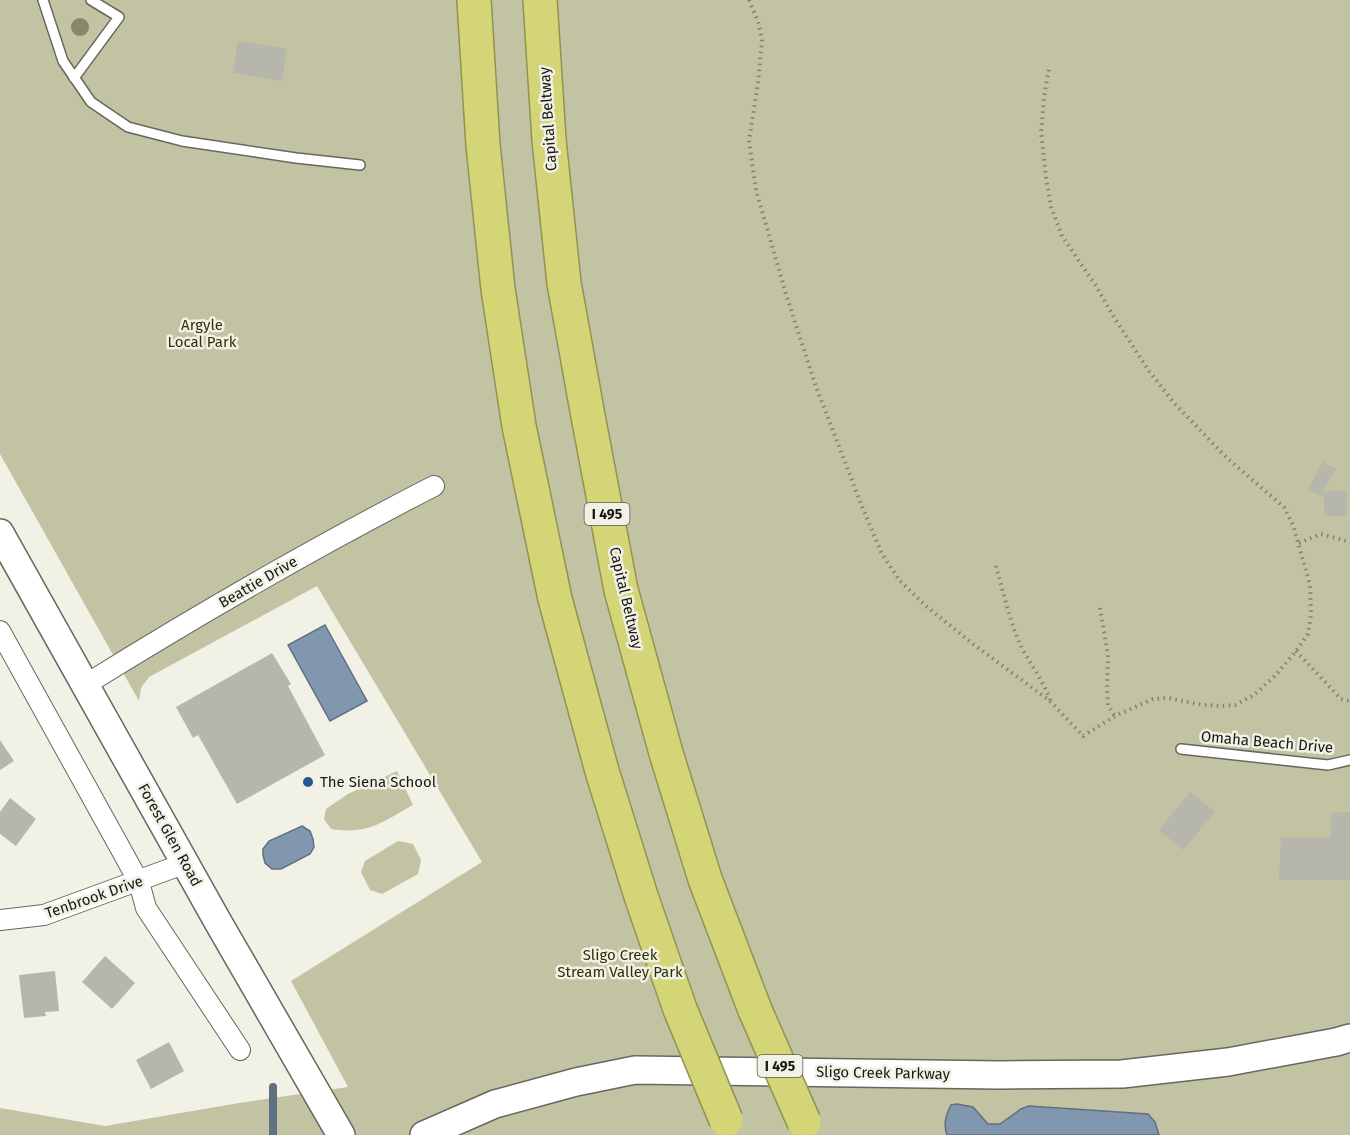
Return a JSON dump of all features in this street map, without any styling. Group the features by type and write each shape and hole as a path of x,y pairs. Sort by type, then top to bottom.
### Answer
{"highway":[{"path":"474,0 483,146 498,289 519,426 555,599 602,771 641,896 680,1009 730,1127"},
{"name":"Capital Beltway","path":"540,0 549,140 564,283 621,590 666,753 705,879 755,1010 807,1129"}],"street":[{"name":"Beattie Drive","path":"85,685 280,569 434,486"},
{"name":"Forest Glen Road","path":"0,533 218,922 341,1135"},
{"path":"0,631 139,882 146,908 240,1050"},
{"name":"Tenbrook Drive","path":"0,920 44,915 186,863"},
{"name":"Sligo Creek Parkway","path":"424,1135 495,1104 576,1082 635,1070 999,1075 1122,1074 1228,1062 1350,1038"}],"lane":[{"path":"43,0 63,61 74,78 91,102 128,127 182,141 360,165"},
{"path":"74,78 119,17 91,0"},
{"name":"Omaha Beach Drive","path":"1181,749 1328,765 1350,760"}],"path":[{"path":"749,0 759,24 762,41 749,141 756,190 815,384 882,554 900,581 927,607 1050,701 1083,736 1115,716 1153,699 1169,698 1219,706 1235,705 1254,695 1276,675 1308,634 1311,615 1310,585 1299,543 1284,507 1228,459 1174,403 1149,371 1062,236 1051,207 1041,132 1049,69"},
{"path":"1299,543 1321,534 1350,542"},
{"path":"996,566 1018,640 1050,701"},
{"path":"1100,608 1108,655 1108,705 1115,716"},
{"path":"1296,651 1341,699 1350,701"}],"green space":[{"path":"0,0 1350,0 1350,1135 0,1135 0,1108 105,1126 348,1087 291,981 482,862 317,586 149,677 141,688 139,701 0,454"},
{"path":"397,771 413,805 365,829 331,829 324,819 326,809 348,794"},
{"path":"398,841 413,844 421,860 418,874 382,894 370,890 361,872 365,861"}],"water":[{"path":"325,625 367,701 330,721 288,645"},
{"path":"302,826 310,831 313,839 314,847 310,854 281,869 272,869 265,863 263,849 269,841"},
{"path":"951,1105 973,1107 988,1124 1000,1124 1029,1106 1148,1114 1155,1122 1159,1135 947,1135 946,1116"}],"building":[{"path":"238,41 287,49 282,81 233,73"},
{"path":"1323,462 1336,469 1321,496 1308,489"},
{"path":"1323,491 1347,491 1347,516 1325,516"},
{"path":"272,653 291,684 288,686 325,755 237,804 198,735 193,738 176,707"},
{"path":"0,740 14,761 0,770"},
{"path":"1190,792 1215,812 1183,850 1159,830"},
{"path":"10,798 36,819 16,846 0,834 0,812"},
{"path":"1350,812 1350,880 1279,880 1281,837 1330,838 1331,813"},
{"path":"105,956 135,983 112,1009 82,982"},
{"path":"55,971 59,1011 45,1012 46,1016 24,1018 19,975"},
{"path":"169,1042 184,1071 151,1089 136,1060"}],"waterway":[{"path":"273,1087 273,1135"}],"place":[{"name":"The Siena School","path":"308,782"}],"park label":[{"name":"Argyle Local Park","path":"202,334"},
{"name":"Sligo Creek Stream Valley Park","path":"620,964"}]}
